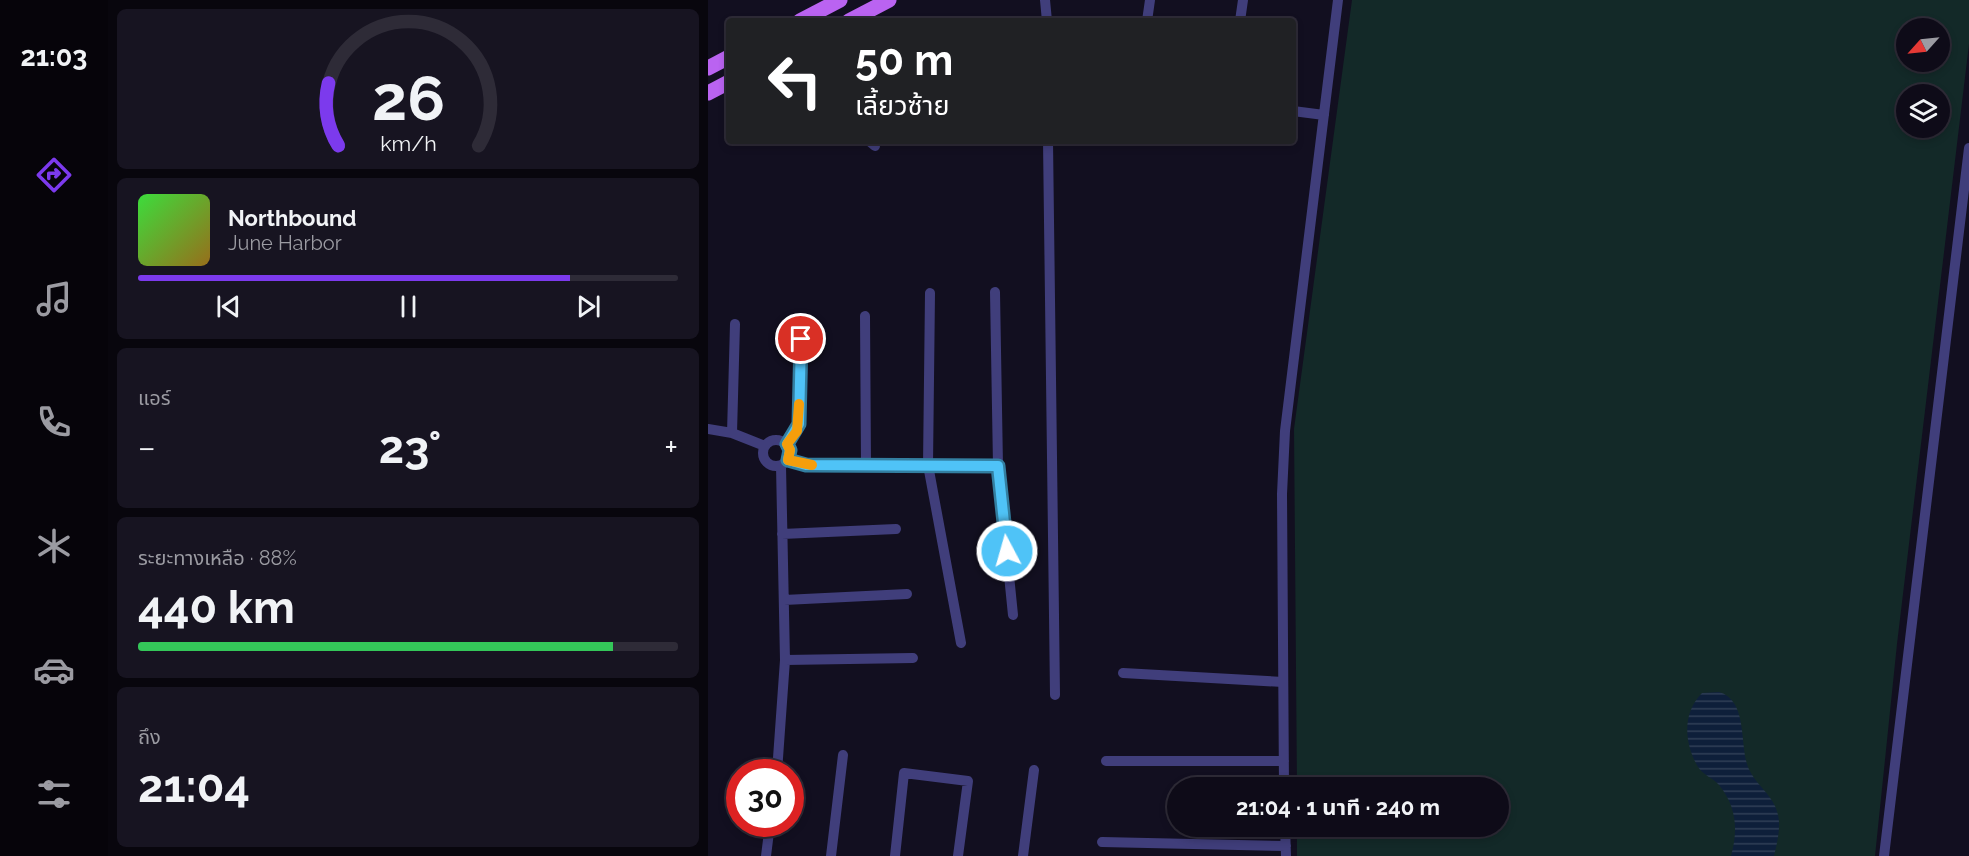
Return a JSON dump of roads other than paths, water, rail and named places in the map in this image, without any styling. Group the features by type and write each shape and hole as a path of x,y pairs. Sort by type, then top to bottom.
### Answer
{"main road":[{"path":"806,18 840,0"},
{"path":"855,18 890,0"},
{"path":"708,68 726,59"},
{"path":"708,93 726,84"}],"street":[{"path":"1045,0 1047,18"},
{"path":"1147,18 1150,0"},
{"path":"1240,18 1243,0"},
{"path":"1284,777 1282,494 1285,431 1338,0"},
{"path":"1296,111 1324,116"},
{"path":"1048,144 1055,695"},
{"path":"1884,856 1969,148"},
{"path":"995,292 998,466 1013,615"},
{"path":"930,293 928,465 962,643"},
{"path":"865,316 866,465"},
{"path":"787,444 799,424 801,318"},
{"path":"732,433 735,324"},
{"path":"708,429 732,433 765,446"},
{"path":"765,446 776,439 787,444 790,450 784,463 782,534 785,660 778,759"},
{"path":"765,446 764,459 768,464 998,466"},
{"path":"782,534 896,529"},
{"path":"784,600 907,594"},
{"path":"785,660 913,658"},
{"path":"1123,673 1283,682"},
{"path":"831,856 843,755"},
{"path":"1106,761 1284,761"},
{"path":"1023,856 1034,770"},
{"path":"895,856 904,773 968,781 958,856"},
{"path":"766,856 768,837"},
{"path":"1102,842 1212,844 1286,851"},
{"path":"1186,844 1186,856"},
{"path":"1212,844 1212,856"}],"water":[{"path":"1719,692 1728,696 1734,703 1741,722 1747,764 1776,808 1779,825 1774,856 1731,856 1735,837 1733,811 1719,785 1698,767 1693,758 1687,728 1691,710 1702,693"}]}
